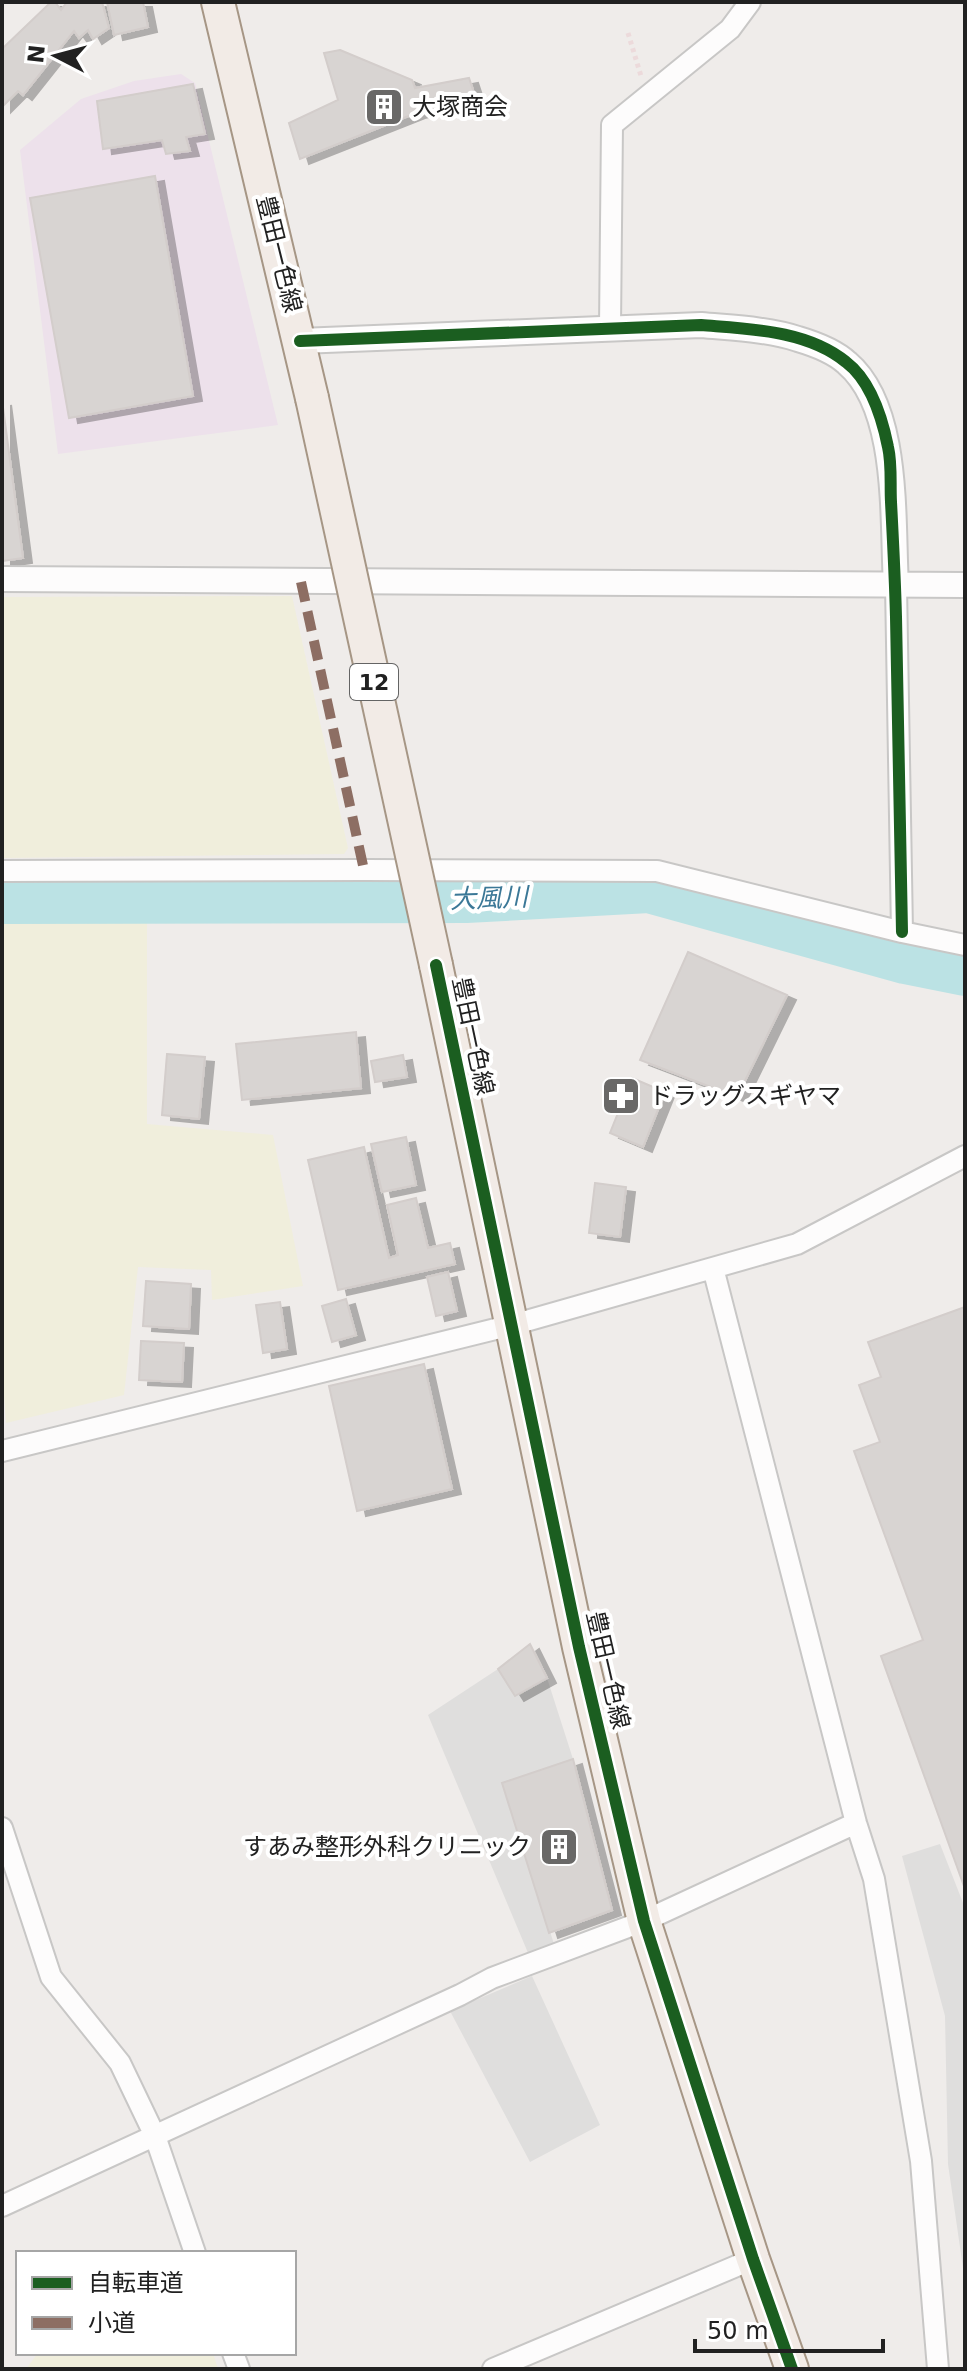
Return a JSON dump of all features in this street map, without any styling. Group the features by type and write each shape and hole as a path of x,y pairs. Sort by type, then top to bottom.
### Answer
{"main road":[{"name":"豊田一色線","path":"218,2 300,341 436,965 579,1647 644,1921 753,2259 792,2369"}],"street":[{"path":"610,327 612,125 730,29 750,2"},
{"path":"300,341 701,325 796,338 846,361 870,392 889,450 896,585 902,932"},
{"path":"2,579 965,585"},
{"path":"2,871 657,871 965,945"},
{"path":"2,1451 512,1325 797,1244 965,1156"},
{"path":"713,1268 856,1823 874,1879 921,2161 938,2369"},
{"path":"2,2206 492,1978 644,1921 856,1823"},
{"path":"2,1828 51,1977 120,2063 155,2136 194,2251"},
{"path":"493,2369 753,2259"}],"path":[{"path":"628,33 647,96"}],"shaded area":[{"path":"181,74 195,83 278,425 58,454 20,150 81,99 134,81"},
{"path":"292,596 348,848 344,854 2,858 2,597"},
{"path":"2,912 147,913 147,1124 273,1135 303,1286 212,1300 211,1270 138,1267 124,1395 6,1423 2,1369"},
{"path":"498,1669 515,1695 547,1678 573,1759 502,1784 555,1947 531,1960 428,1715"},
{"path":"940,1844 965,1908 965,2282 948,2164 945,2016 902,1856"},
{"path":"532,1976 600,2125 530,2162 450,2011"},
{"path":"36,2355 214,2355 218,2369 26,2369"}],"building":[{"path":"51,2 55,2 61,10 67,2 102,2 109,28 93,39 88,30 79,38 74,31 23,95 18,91 2,107 2,49"},
{"path":"107,2 143,2 148,27 114,35"},
{"name":"大塚商会","path":"340,50 412,80 415,88 469,78 476,99 416,113 300,159 289,123 338,100 324,53"},
{"path":"193,84 205,134 186,137 190,151 166,154 162,140 103,149 97,101"},
{"path":"155,176 193,396 69,418 30,198"},
{"path":"2,400 23,558 2,561"},
{"path":"688,952 787,995 737,1097 640,1060"},
{"path":"356,1032 361,1088 242,1100 236,1044"},
{"path":"167,1054 205,1057 199,1119 162,1115"},
{"path":"403,1055 407,1077 375,1082 371,1061"},
{"path":"632,1078 665,1092 643,1147 610,1133"},
{"path":"406,1137 416,1185 382,1192 371,1144"},
{"path":"364,1147 389,1258 398,1255 387,1205 416,1198 428,1248 450,1243 455,1264 338,1290 308,1160"},
{"path":"595,1183 626,1187 620,1237 589,1233"},
{"path":"448,1272 457,1311 436,1316 427,1277"},
{"path":"146,1281 191,1284 189,1329 143,1326"},
{"path":"346,1299 356,1335 332,1342 322,1306"},
{"path":"280,1302 287,1349 263,1353 256,1305"},
{"path":"965,1307 965,1889 881,1656 923,1640 854,1451 880,1442 859,1385 881,1377 868,1342"},
{"path":"141,1341 184,1343 182,1382 139,1380"},
{"path":"424,1364 452,1489 357,1511 329,1386"},
{"path":"530,1644 547,1678 515,1696 498,1669"},
{"name":"すあみ整形外科クリニック","path":"573,1759 612,1910 549,1933 502,1783"}],"waterway":[{"name":"大風川","path":"2,901 466,900 649,890 905,961 965,973"}],"marked path":[{"path":"301,582 364,870"}],"cycle path":[{"path":"300,341 701,325 796,337 831,351 855,370 869,389 879,412 890,460 902,932"},
{"path":"436,965 579,1647 644,1921 753,2259 792,2369"}],"place":[{"name":"大塚商会","path":"384,107"},
{"name":"ドラッグスギヤマ","path":"621,1096"},
{"name":"すあみ整形外科クリニック","path":"559,1847"}]}
